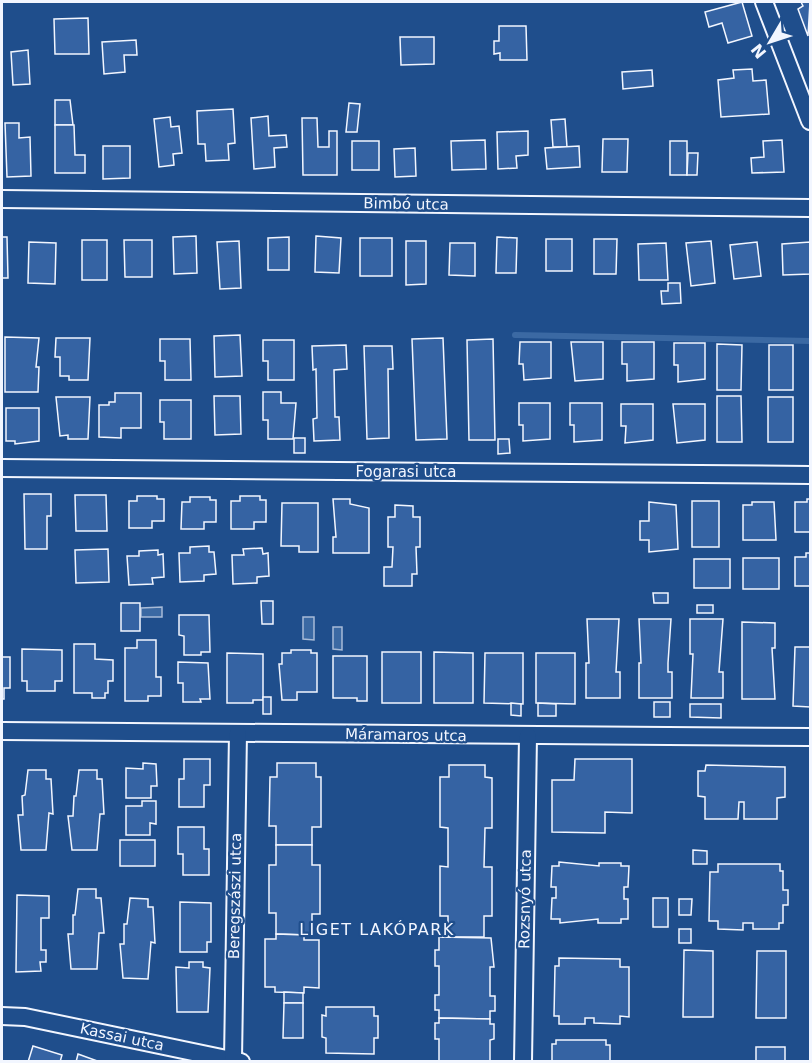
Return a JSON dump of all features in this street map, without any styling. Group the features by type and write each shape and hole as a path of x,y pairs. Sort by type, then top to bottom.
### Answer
{"street":[{"path":"764,2 810,121"},
{"name":"Bimbó utca","path":"2,199 810,208"},
{"name":"Fogarasi utca","path":"2,468 810,475"},
{"name":"Máramaros utca","path":"2,731 810,737"},
{"name":"Beregszászi utca","path":"237,1061 238,733"},
{"name":"Rozsnyó utca","path":"523,1062 528,736"},
{"name":"Kassai utca","path":"2,1016 25,1017 237,1061"}],"water":[{"path":"162,607 162,617 141,617 141,608"},
{"path":"303,617 314,617 314,640 303,639"},
{"path":"333,627 342,627 342,650 333,649"}],"building":[{"path":"742,2 752,36 728,43 722,23 709,27 705,12"},
{"path":"801,2 810,2 808,36 798,9 803,6"},
{"path":"88,18 89,54 55,54 54,19"},
{"path":"499,26 526,26 527,60 500,60 500,53 494,54 494,41 499,41"},
{"path":"400,37 434,37 434,64 401,65"},
{"path":"136,40 137,55 124,55 125,72 104,74 102,42"},
{"path":"28,50 30,84 13,85 11,52"},
{"path":"752,69 753,81 766,80 769,114 721,117 718,80 734,78 733,70"},
{"path":"652,70 653,86 623,89 622,72"},
{"path":"55,100 70,100 73,125 55,125"},
{"path":"349,103 360,104 357,132 346,132"},
{"path":"233,109 235,143 228,144 229,160 206,161 205,144 198,144 197,111"},
{"path":"268,116 269,136 286,135 287,147 274,148 275,167 254,169 251,118"},
{"path":"170,117 171,127 179,126 182,153 173,154 174,165 159,167 154,119"},
{"path":"302,118 317,118 318,147 329,147 329,131 337,131 337,175 303,175"},
{"path":"565,119 567,147 553,147 551,120"},
{"path":"5,123 19,123 19,138 30,137 31,176 7,177"},
{"path":"55,125 74,125 75,155 85,155 85,173 55,173"},
{"path":"528,131 528,155 516,156 517,168 498,169 497,132"},
{"path":"603,139 628,139 627,172 602,172"},
{"path":"485,140 486,169 452,170 451,141"},
{"path":"782,140 784,172 752,173 751,158 764,157 763,141"},
{"path":"352,141 379,141 379,170 352,170"},
{"path":"670,141 687,141 687,175 670,175"},
{"path":"103,146 130,146 130,178 103,179"},
{"path":"579,146 580,167 547,169 545,148"},
{"path":"415,148 416,176 395,177 394,149"},
{"path":"688,153 698,153 697,175 687,175"},
{"path":"196,236 197,273 174,274 173,237"},
{"path":"316,236 341,238 339,273 315,272"},
{"path":"2,237 7,237 8,278 2,278"},
{"path":"289,237 289,270 268,270 268,238"},
{"path":"497,237 517,238 516,273 496,273"},
{"path":"360,238 392,238 392,276 360,276"},
{"path":"546,239 572,239 572,271 546,271"},
{"path":"594,239 617,239 616,274 594,274"},
{"path":"82,240 107,240 107,280 82,280"},
{"path":"124,240 152,240 152,277 125,277"},
{"path":"239,241 241,288 220,289 217,242"},
{"path":"406,241 426,241 426,284 406,285"},
{"path":"711,241 715,283 691,286 686,243"},
{"path":"29,242 56,243 55,284 28,283"},
{"path":"757,242 761,276 734,279 730,245"},
{"path":"810,242 810,274 783,275 782,244"},
{"path":"450,243 475,243 475,276 449,275"},
{"path":"666,243 668,280 639,280 638,244"},
{"path":"668,283 680,283 681,303 662,304 661,291 668,291"},
{"path":"240,335 242,376 215,377 214,336"},
{"path":"5,337 39,338 36,367 39,367 38,392 5,392"},
{"path":"56,338 90,338 88,380 69,380 69,376 60,376 60,357 55,357"},
{"path":"443,338 447,439 416,440 412,339"},
{"path":"160,339 190,339 191,380 165,380 165,361 160,361"},
{"path":"493,339 495,440 469,440 467,340"},
{"path":"263,340 294,340 294,380 268,380 268,361 263,361"},
{"path":"520,342 551,342 551,378 524,380 523,364 519,364"},
{"path":"571,342 603,342 603,379 575,381"},
{"path":"622,342 654,342 654,379 627,381 627,364 622,364"},
{"path":"674,343 705,343 705,379 678,382 678,365 674,365"},
{"path":"717,344 742,345 741,390 717,390"},
{"path":"346,345 347,369 334,370 335,417 339,417 340,440 314,441 313,419 317,418 316,369 313,370 312,346"},
{"path":"769,345 793,345 793,390 769,390"},
{"path":"364,346 392,346 393,369 388,369 389,438 367,439"},
{"path":"263,392 281,392 281,403 296,403 293,439 268,439 268,420 263,420"},
{"path":"115,393 141,393 141,428 121,428 121,438 99,437 99,405 109,405 109,402 115,402"},
{"path":"214,396 240,396 241,434 215,435"},
{"path":"717,396 741,396 742,442 717,442"},
{"path":"56,397 90,397 88,439 68,439 68,435 60,436"},
{"path":"768,397 793,397 793,442 768,442"},
{"path":"160,400 191,400 191,439 164,439 164,422 160,422"},
{"path":"519,403 550,403 550,439 523,441 523,425 519,425"},
{"path":"570,403 602,403 602,440 574,442 574,425 570,425"},
{"path":"621,404 653,404 653,440 625,443 626,426 621,426"},
{"path":"673,404 705,404 705,440 677,443"},
{"path":"6,408 39,408 39,441 15,444 15,441 6,441"},
{"path":"294,438 305,438 305,453 294,453"},
{"path":"498,439 509,439 510,453 498,454"},
{"path":"24,494 51,494 51,516 47,516 47,549 25,549"},
{"path":"75,495 106,495 107,531 76,531"},
{"path":"137,496 157,496 157,499 164,499 164,521 152,521 152,528 129,528 129,501 137,501"},
{"path":"240,496 260,496 260,500 266,500 266,522 254,522 254,529 231,529 231,501 240,501"},
{"path":"190,497 210,497 210,500 216,500 216,522 204,522 204,529 181,529 182,502 190,502"},
{"path":"333,499 350,499 350,504 369,508 369,553 333,553 333,537 336,537"},
{"path":"807,499 810,499 810,532 795,532 795,502 807,502"},
{"path":"692,501 719,501 719,547 692,547"},
{"path":"649,502 676,505 678,549 649,552 649,540 640,540 640,521 649,521"},
{"path":"752,502 774,502 776,540 743,540 743,505 752,505"},
{"path":"282,503 318,503 318,552 299,552 299,546 281,546"},
{"path":"395,505 413,506 413,517 420,517 420,547 416,547 417,574 412,574 412,586 384,586 384,567 392,567 393,547 388,547 388,517 395,517"},
{"path":"209,546 209,552 214,552 216,574 204,575 204,581 180,582 179,553 190,553 190,547"},
{"path":"262,548 263,554 268,553 269,576 257,577 257,583 233,584 232,555 244,555 243,549"},
{"path":"108,549 109,582 76,583 75,550"},
{"path":"158,550 158,555 163,554 164,577 152,578 153,584 129,585 127,556 139,556 139,551"},
{"path":"806,553 810,553 810,586 795,586 795,557 806,557"},
{"path":"743,558 779,558 779,589 743,589"},
{"path":"694,559 730,559 730,588 694,588"},
{"path":"653,593 668,593 668,603 654,603"},
{"path":"261,601 273,601 273,624 262,624"},
{"path":"121,603 140,603 140,631 121,631"},
{"path":"697,605 713,605 713,613 697,613"},
{"path":"179,615 209,615 210,652 201,652 201,655 184,655 184,636 179,635"},
{"path":"587,619 619,619 616,672 620,672 620,698 586,698 586,663 589,663"},
{"path":"639,619 671,619 668,672 672,672 672,698 639,698 639,663 641,663"},
{"path":"690,619 723,619 719,672 723,672 723,698 691,698 693,654 690,654"},
{"path":"742,622 775,623 775,648 772,648 775,699 742,699"},
{"path":"137,640 156,640 156,677 161,677 161,696 148,696 148,701 125,701 125,648 137,648"},
{"path":"74,644 95,644 95,659 113,660 113,681 108,681 108,693 105,693 105,698 92,698 92,693 74,693"},
{"path":"795,647 810,647 810,707 793,706"},
{"path":"22,649 62,650 62,681 55,681 55,691 27,691 27,681 22,681"},
{"path":"291,650 311,650 311,653 317,653 317,692 297,692 297,700 282,700 279,664 282,664 282,653 291,653"},
{"path":"382,652 421,652 421,703 382,703"},
{"path":"434,652 473,653 473,703 434,703"},
{"path":"227,653 263,654 263,700 253,700 253,703 227,703"},
{"path":"485,653 523,653 523,704 484,703"},
{"path":"536,653 575,653 575,704 536,703"},
{"path":"333,656 367,656 367,701 357,701 357,698 333,698"},
{"path":"2,657 10,657 10,688 4,688 4,699 2,699"},
{"path":"178,662 208,663 210,699 200,699 201,702 183,702 183,683 178,683"},
{"path":"263,697 271,697 271,714 263,714"},
{"path":"654,702 670,702 670,717 654,717"},
{"path":"511,703 521,704 521,716 511,715"},
{"path":"538,703 556,704 556,716 538,716"},
{"path":"690,704 721,704 721,718 690,717"},
{"path":"184,759 210,759 210,785 204,785 204,807 179,807 179,779 184,779"},
{"path":"575,759 632,759 632,813 605,812 605,833 552,832 552,780 574,780"},
{"path":"143,763 156,764 157,786 151,786 151,798 126,798 126,768 143,769"},
{"path":"277,763 316,763 316,777 321,777 321,827 312,827 312,845 276,845 276,826 269,826 270,777 277,777"},
{"path":"449,765 485,765 485,777 492,778 492,828 485,828 484,867 492,867 492,916 484,916 484,937 448,937 448,916 440,916 440,866 448,867 448,828 440,827 440,777 449,777"},
{"path":"706,765 785,767 785,797 777,798 777,819 744,819 744,802 739,802 738,819 705,819 705,797 698,796 698,771 705,771"},
{"path":"28,770 46,770 46,779 51,779 53,814 49,813 46,850 21,850 18,815 23,815 22,796 25,795"},
{"path":"79,770 97,770 97,779 102,779 104,814 100,814 97,850 72,850 68,816 73,816"},
{"path":"142,801 156,801 156,824 150,823 150,835 126,835 126,806 142,806"},
{"path":"178,827 204,827 204,849 209,849 209,875 183,875 183,854 178,854"},
{"path":"120,840 155,840 155,866 120,866"},
{"path":"276,845 312,845 312,865 320,865 320,914 312,914 312,935 276,934 276,913 269,913 269,865 276,865"},
{"path":"693,850 707,851 707,864 693,864"},
{"path":"559,862 599,866 599,863 621,863 621,866 629,866 628,887 624,887 624,899 628,899 628,919 621,919 621,923 598,923 598,919 560,923 560,919 551,919 552,898 556,898 556,887 551,887 552,866 559,866"},
{"path":"718,864 780,864 780,871 783,871 783,890 788,890 788,905 783,905 783,923 779,923 779,929 753,929 753,923 743,923 743,930 718,929 718,921 709,921 710,872 718,872"},
{"path":"78,889 96,889 96,898 101,898 104,933 99,933 97,969 71,969 68,934 73,934 73,915 75,915"},
{"path":"17,895 49,896 49,918 41,918 41,950 46,950 46,962 40,962 41,971 16,972"},
{"path":"130,898 148,899 148,907 153,907 155,943 151,942 148,979 123,978 120,944 124,944 124,924 127,924"},
{"path":"653,898 668,898 668,927 653,927"},
{"path":"679,899 692,899 691,915 679,915"},
{"path":"180,902 211,903 211,942 207,942 207,952 180,952"},
{"path":"679,929 691,929 691,943 679,943"},
{"path":"276,934 304,935 304,940 319,940 319,988 304,987 304,993 275,992 275,987 265,987 265,939 276,939"},
{"path":"439,937 491,938 494,967 490,967 490,996 495,996 495,1011 490,1011 490,1019 439,1018 439,1010 435,1010 435,995 439,995 439,966 435,966 435,950 439,950"},
{"path":"684,950 713,951 713,1017 683,1017"},
{"path":"757,951 786,951 786,1018 756,1018"},
{"path":"559,958 620,959 620,967 629,967 629,1017 620,1016 620,1024 594,1023 594,1018 585,1018 585,1024 559,1024 559,1016 554,1016 555,966 559,966"},
{"path":"189,962 203,962 203,967 210,968 208,1012 177,1012 176,967 189,968"},
{"path":"284,992 303,993 303,1003 284,1003"},
{"path":"284,1003 303,1003 303,1038 283,1038"},
{"path":"326,1007 374,1007 374,1016 378,1016 378,1038 374,1038 374,1054 326,1053 326,1038 322,1037 322,1015 326,1016"},
{"path":"439,1018 490,1019 490,1024 494,1024 494,1039 490,1040 490,1062 439,1062 439,1039 435,1039 435,1023 439,1023"},
{"path":"556,1040 606,1040 606,1045 610,1045 610,1062 552,1062 552,1044 556,1044"},
{"path":"33,1046 62,1055 60,1062 28,1062"},
{"path":"756,1047 785,1047 785,1062 756,1062"},
{"path":"78,1054 100,1062 76,1062"}],"waterway":[{"path":"515,335 810,341"}],"district":[{"name":"LIGET LAKÓPARK","path":"377,929"}]}
